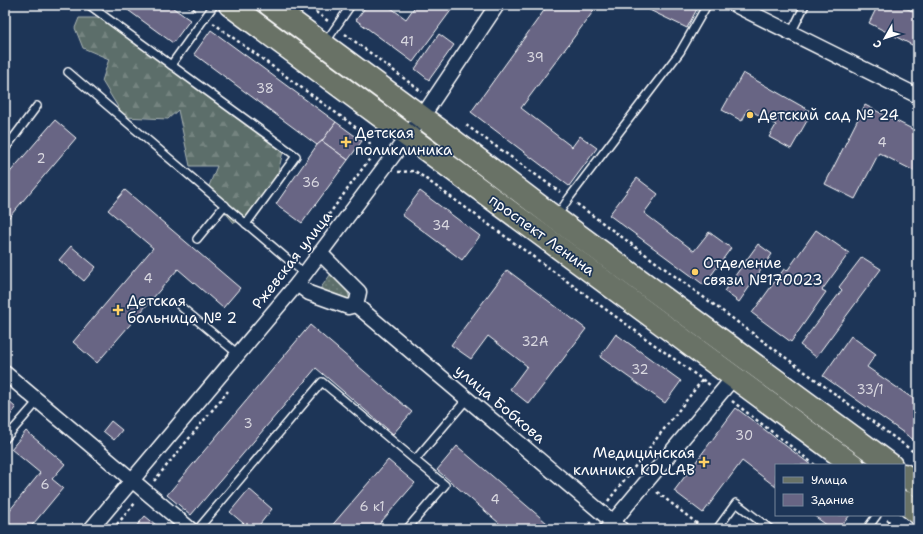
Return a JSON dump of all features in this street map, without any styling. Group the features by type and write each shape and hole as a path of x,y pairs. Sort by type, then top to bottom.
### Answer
{"main road":[{"name":"проспект Ленина","path":"230,5 408,136 728,385 851,464"},
{"name":"проспект Ленина","path":"270,5 330,36 422,117 555,218 890,464"},
{"path":"905,476 918,485"},
{"path":"905,503 918,512"}],"street":[{"name":"Ржевская улица","path":"91,529 301,279 422,117 497,5"},
{"path":"735,5 918,96"},
{"path":"301,279 309,293 348,307 356,305 359,292 320,253"},
{"name":"улица Бобкова","path":"356,305 600,511 614,527"},
{"path":"5,373 190,529"},
{"path":"614,527 728,385"}],"lane":[{"path":"89,5 296,156 246,224"},
{"path":"171,65 214,5"},
{"path":"330,36 351,5"},
{"path":"555,218 568,198 680,52 707,5"},
{"path":"791,33 805,5"},
{"path":"68,72 246,224 301,279"},
{"path":"5,149 37,106"},
{"path":"197,239 225,206"},
{"path":"180,306 238,354"},
{"path":"198,529 322,382 444,485 408,529"},
{"path":"415,460 467,399"},
{"path":"5,440 38,401"},
{"path":"717,529 736,504 770,529"},
{"path":"867,529 877,516"}],"path":[{"path":"188,5 369,138"},
{"path":"306,5 330,36 408,81"},
{"path":"460,121 568,198 918,455"},
{"path":"415,171 703,379 728,385 814,464"},
{"path":"585,529 703,379"},
{"path":"655,490 704,529"},
{"path":"886,520 899,529"}],"green space":[{"path":"79,18 100,18 283,152 278,172 262,200 248,217 234,223 207,191 217,166 190,166 178,110 168,119 124,117 102,81 109,59 83,48 75,28"},
{"path":"333,271 347,289 350,300 340,299 320,289"}],"building":[{"path":"121,5 169,5 190,20 173,43"},
{"path":"367,5 387,5 406,19 416,5 455,5 413,62 356,20"},
{"path":"548,5 598,5 521,108 572,147 580,136 597,148 569,186 471,112"},
{"path":"639,5 699,5 687,28"},
{"path":"878,5 900,5 918,14 918,48 869,23"},
{"path":"211,30 336,122 322,141 317,145 194,54"},
{"path":"439,34 454,45 429,80 415,69"},
{"path":"743,73 812,112 791,149 769,137 776,125 748,109 742,121 722,110"},
{"path":"865,105 918,132 918,173 879,153 855,199 825,184"},
{"path":"55,120 76,138 5,222 5,178"},
{"path":"336,122 362,141 348,160 322,141"},
{"path":"322,141 348,160 302,223 276,204 317,145"},
{"path":"637,178 658,194 644,213 694,251 709,232 731,248 704,285 609,215"},
{"path":"125,190 240,288 223,308 178,269 97,363 73,342 153,248 108,210"},
{"path":"420,191 480,236 462,260 402,215"},
{"path":"816,230 849,253 822,290 826,292 791,342 752,313 784,269 787,271"},
{"path":"758,244 772,254 739,302 724,291"},
{"path":"71,246 96,267 84,281 59,260"},
{"path":"862,257 881,269 816,357 800,345 842,290 839,287"},
{"path":"507,270 586,329 529,404 510,389 527,366 488,336 471,359 451,345"},
{"path":"310,325 412,412 393,434 316,368 191,515 167,495"},
{"path":"616,334 681,381 665,403 600,357"},
{"path":"851,336 876,354 867,367 918,402 918,443 823,376"},
{"path":"5,398 16,408 5,422"},
{"path":"736,408 810,464 775,464 775,486 742,461 703,513 674,491"},
{"path":"111,421 122,430 114,440 103,431"},
{"path":"26,431 65,464 52,479 63,488 29,529 5,529 5,516 40,473 11,449"},
{"path":"457,446 554,529 506,529 437,470"},
{"path":"388,460 415,483 375,529 329,529"},
{"path":"249,489 272,509 256,529 250,529 230,512"},
{"path":"145,516 161,529 134,529"},
{"path":"814,516 849,516 839,529 832,529"}],"place":[{"name":"Детский сад № 24","path":"750,115"},
{"name":"Детская поликлиника","path":"346,142"},
{"name":"Отделение связи №170023","path":"695,272"},
{"name":"Детская больница № 2","path":"118,310"},
{"name":"Медицинская клиника KDLLAB","path":"704,462"}]}
